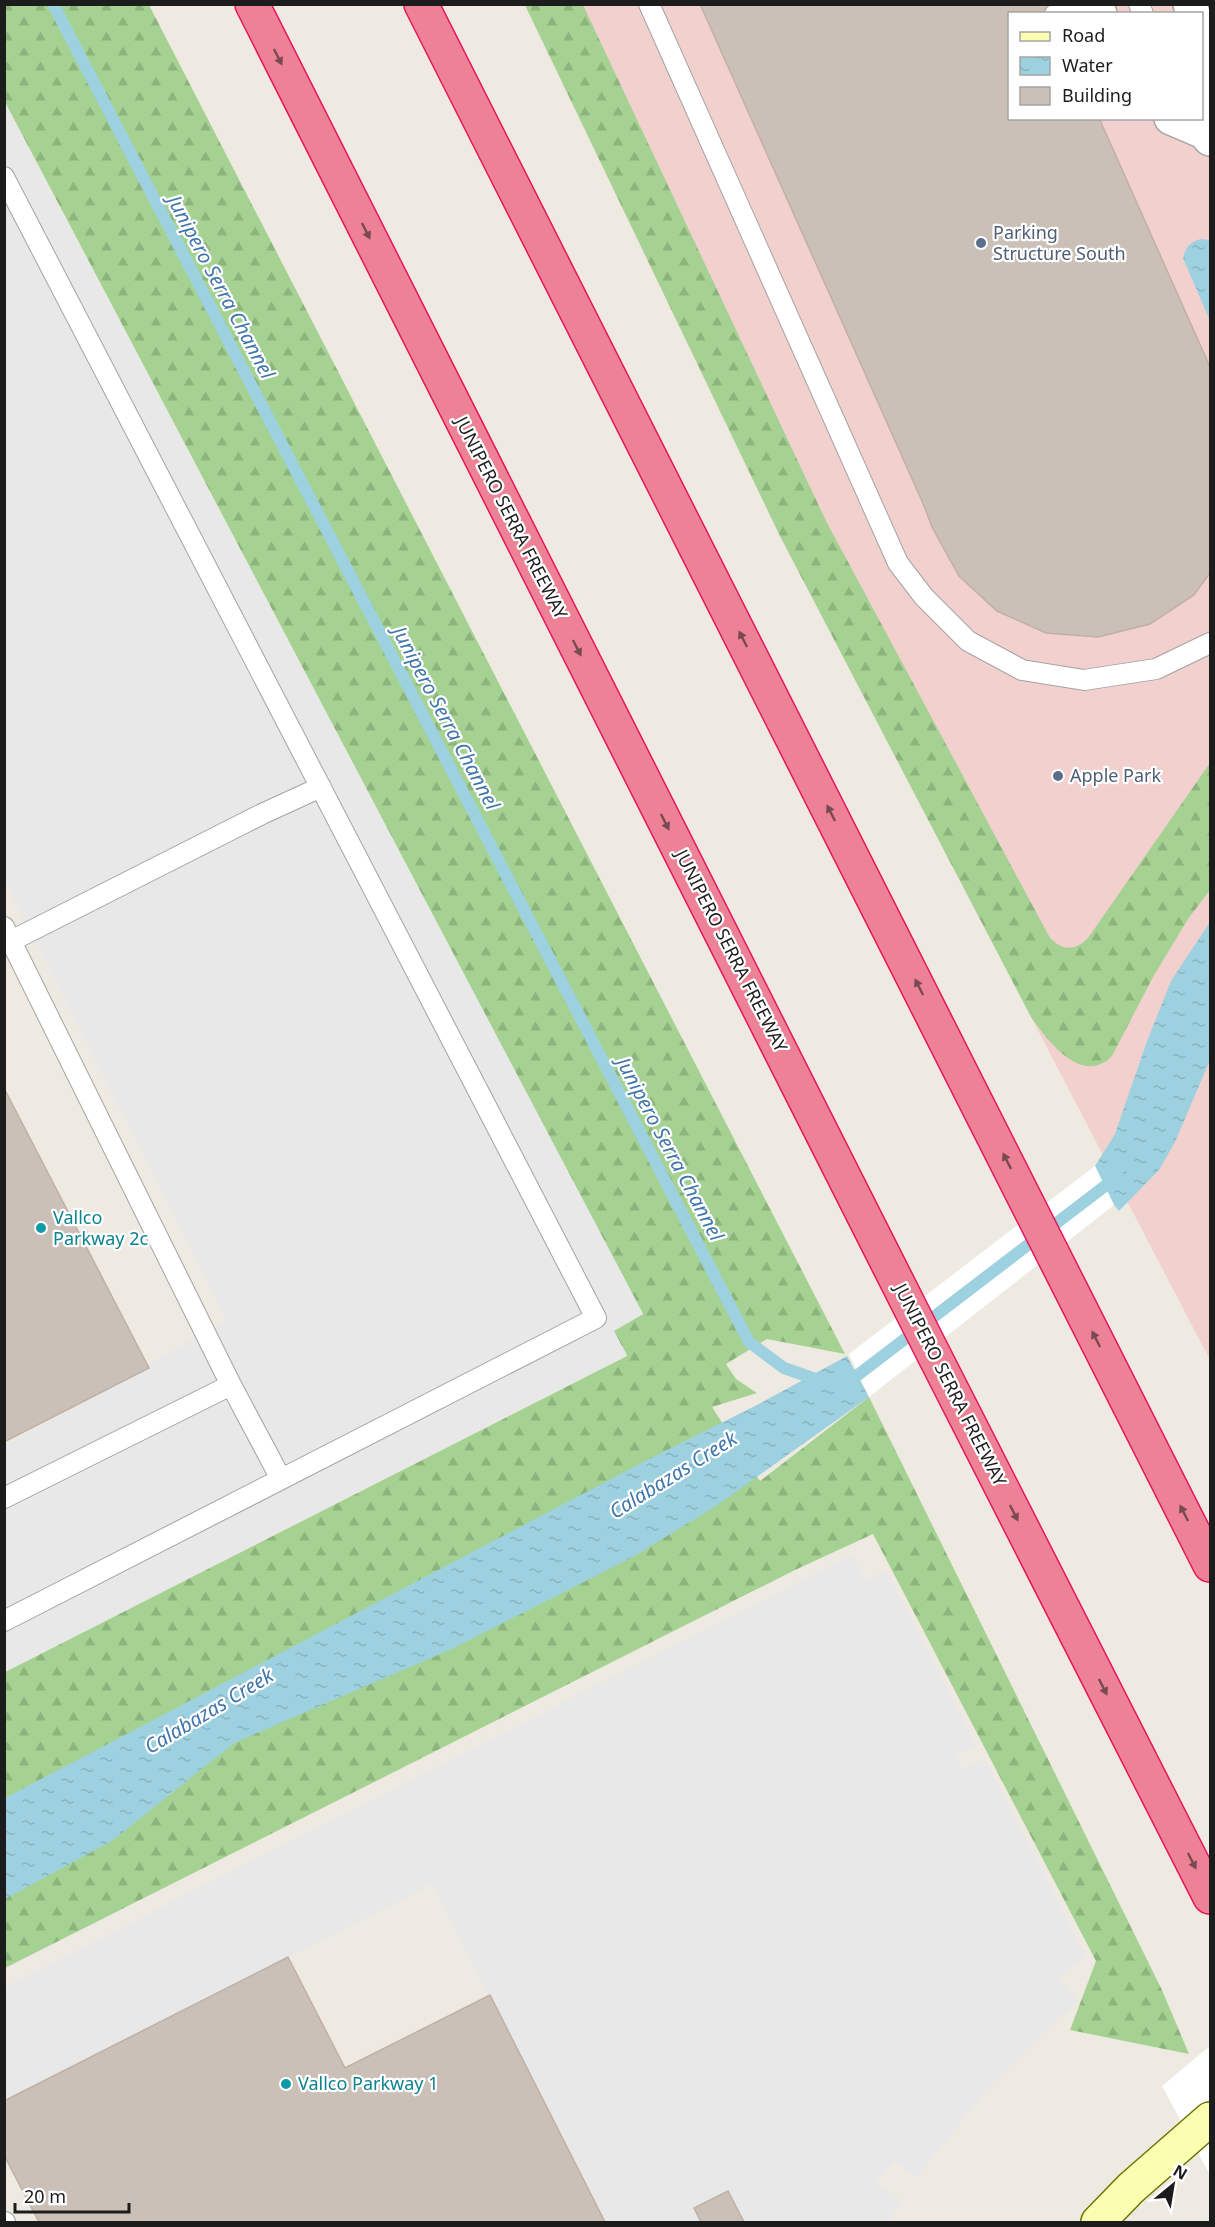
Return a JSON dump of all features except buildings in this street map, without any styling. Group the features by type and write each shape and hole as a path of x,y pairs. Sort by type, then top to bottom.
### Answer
{"highway":[{"name":"JUNIPERO SERRA FREEWAY","path":"252,4 1210,1898"},
{"path":"421,4 1210,1565"}],"main road":[{"path":"1098,2223 1131,2188 1200,2127"}],"street":[{"path":"1203,37 1210,63"},
{"path":"1177,120 1203,130 1210,82"}],"lane":[{"path":"649,4 898,563 924,597 968,641 1022,670 1084,680 1156,669 1210,644"},
{"path":"1059,12 1074,4"},
{"path":"4,177 596,1318 4,1621"},
{"path":"281,1479 231,1385 8,934 321,787"},
{"path":"4,1498 231,1385"}],"shaded area":[{"name":"Apple Park","path":"525,5 1210,5 1210,1360 780,536"},
{"path":"4,102 643,1314 614,1331 627,1355 5,1672 5,1445 227,1320 5,882"},
{"path":"852,1555 865,1581 886,1570 976,1744 956,1756 963,1770 985,1759 1087,1958 1060,1975 1061,1982 1079,2001 1044,2032 983,2095 917,2177 894,2161 876,2182 901,2200 889,2222 605,2222 432,1884 5,2101 5,1987"}],"green space":[{"path":"5,5 149,5 845,1354 767,1339 726,1364 736,1379 757,1393 712,1407 760,1481 869,1397 1162,1990 1189,2054 1070,2030 1096,1961 873,1534 795,1570 5,1968 5,1672 627,1356 613,1331 643,1314 5,102"},
{"path":"525,5 583,5 826,521 1050,938 1069,948 1088,938 1210,763 1210,890 1188,919 1153,977 1112,1056 1101,1064 1089,1066 1066,1057 1046,1037 1031,1017 780,536"}],"water":[{"path":"1201,239 1210,240 1210,321 1183,258 1189,245"},
{"path":"1210,922 1210,1060 1175,1142 1159,1170 1119,1211 1095,1166 1115,1134 1146,1044 1171,981"},
{"path":"847,1356 869,1397 716,1506 633,1557 454,1648 234,1743 112,1841 5,1899 5,1798"}],"pier":[{"path":"1095,1166 1114,1205 869,1397 849,1354"},
{"path":"1210,2046 1210,2175 1162,2086"}],"waterway":[{"name":"Junipero Serra Channel","path":"53,4 749,1342 784,1368 821,1381"},
{"name":"Calabazas Creek","path":"846,1384 1105,1186 1117,1174"}],"place":[{"name":"Parking Structure South","path":"981,243"},
{"name":"Apple Park","path":"1058,776"},
{"name":"Vallco Parkway 2c","path":"41,1228"},
{"name":"Vallco Parkway 1","path":"286,2084"}]}
